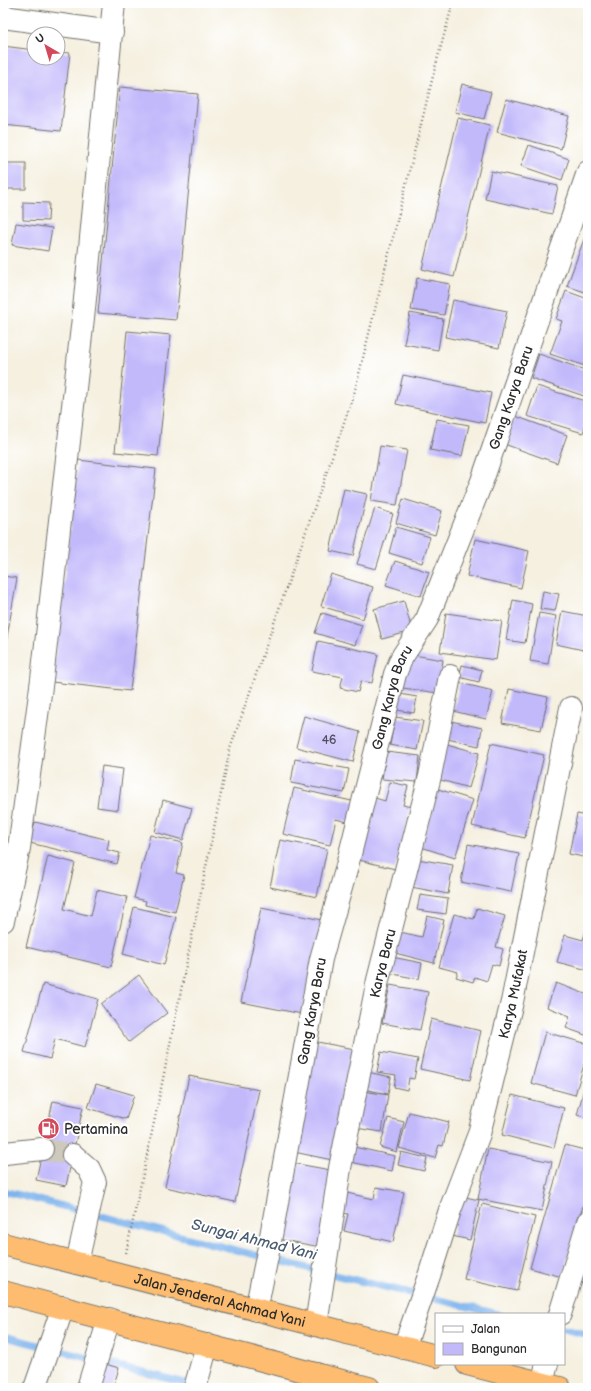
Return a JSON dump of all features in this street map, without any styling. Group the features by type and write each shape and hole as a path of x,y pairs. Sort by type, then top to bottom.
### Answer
{"highway":[{"name":"Jalan Jenderal Achmad Yani","path":"3,1244 435,1356"},
{"path":"3,1292 207,1345 314,1381 369,1388"},
{"path":"473,1365 550,1378"}],"street":[{"path":"3,921 19,848 42,679 84,310 114,3"},
{"path":"3,17 112,32"},
{"name":"Gang Karya Baru","path":"256,1310 321,959 346,870 395,674 402,657 427,619 482,481 588,172"},
{"name":"Karya Baru","path":"316,1325 340,1168 378,980 430,776 450,676"},
{"name":"Karya Mufakat","path":"404,1348 450,1210 479,1134 512,1002 570,708"},
{"path":"3,1154 42,1150"},
{"path":"73,1155 89,1169 95,1182 77,1262"},
{"path":"560,1313 588,1222"},
{"path":"38,1380 63,1308"},
{"path":"89,1386 109,1319"},
{"path":"198,1378 207,1345"}],"path":[{"path":"132,1229 230,749 354,394 436,64 454,3"}],"building":[{"path":"3,46 26,49 26,66 66,66 66,53 70,53 61,131 3,125"},
{"path":"462,84 491,92 484,119 455,112"},
{"path":"120,87 198,94 176,320 98,313"},
{"path":"506,99 569,116 561,149 497,132"},
{"path":"458,118 490,125 454,277 422,269"},
{"path":"529,145 569,159 562,180 521,166"},
{"path":"7,163 26,163 26,189 7,189"},
{"path":"491,171 558,186 552,214 485,199"},
{"path":"23,202 49,203 48,221 23,220"},
{"path":"16,223 52,228 48,251 12,245"},
{"path":"588,228 588,293 567,286"},
{"path":"417,278 450,284 444,315 411,310"},
{"path":"566,291 588,299 588,367 550,354 562,321 556,319"},
{"path":"453,300 507,311 499,348 445,337"},
{"path":"410,313 443,319 438,350 404,344"},
{"path":"127,331 171,335 158,456 115,452"},
{"path":"539,354 588,371 588,384 584,396 531,378"},
{"path":"403,375 491,393 485,423 396,404"},
{"path":"537,386 588,402 588,417 583,433 527,416"},
{"path":"515,416 567,435 557,463 504,444"},
{"path":"437,419 469,425 462,456 430,450"},
{"path":"380,446 407,450 397,505 371,501"},
{"path":"78,460 156,469 130,691 52,682"},
{"path":"344,489 367,494 353,556 330,551"},
{"path":"403,499 442,511 435,535 396,523"},
{"path":"375,508 393,514 376,569 357,564"},
{"path":"396,527 430,537 422,563 389,553"},
{"path":"475,539 529,551 521,588 467,576"},
{"path":"395,561 429,572 421,596 386,585"},
{"path":"331,574 373,587 363,619 321,606"},
{"path":"3,576 17,578 4,655 3,655"},
{"path":"543,591 559,594 555,611 540,609"},
{"path":"513,600 532,604 525,643 506,640"},
{"path":"404,601 412,631 382,639 374,609"},
{"path":"562,611 588,616 588,651 556,644"},
{"path":"322,613 362,625 355,645 315,633"},
{"path":"446,613 502,621 496,660 440,652"},
{"path":"539,613 556,616 548,664 530,661"},
{"path":"318,641 378,654 372,683 361,681 358,692 340,688 343,677 312,671"},
{"path":"408,654 443,660 438,693 403,688"},
{"path":"462,665 482,670 479,682 459,677"},
{"path":"460,683 493,691 486,719 453,711"},
{"path":"509,689 548,697 541,730 502,723"},
{"path":"400,694 417,697 414,713 397,710"},
{"path":"304,716 360,732 353,762 296,747"},
{"path":"395,717 423,721 417,750 390,745"},
{"path":"451,721 482,728 479,746 447,739"},
{"path":"491,743 544,755 525,838 472,826"},
{"path":"447,744 479,753 469,788 437,779"},
{"path":"386,752 420,756 417,782 382,779"},
{"path":"295,759 349,769 344,793 291,783"},
{"path":"102,766 123,769 118,810 97,807"},
{"path":"390,782 408,786 403,805 411,807 395,869 359,860 375,798 385,801"},
{"path":"294,788 356,802 351,823 336,819 330,845 283,834"},
{"path":"438,789 473,800 455,858 421,847"},
{"path":"163,800 192,808 183,840 155,832"},
{"path":"577,814 588,816 588,858 569,854"},
{"path":"35,822 109,840 107,850 120,853 117,864 30,843"},
{"path":"150,835 183,843 176,873 184,875 175,912 145,905 146,901 134,898"},
{"path":"280,840 327,849 317,897 270,887"},
{"path":"468,844 519,854 511,892 461,882"},
{"path":"48,856 75,863 64,909 91,916 97,890 127,897 111,967 26,947"},
{"path":"417,859 453,865 448,894 411,887"},
{"path":"420,895 448,899 446,914 417,910"},
{"path":"134,907 176,917 164,965 123,954"},
{"path":"261,908 322,920 302,1014 241,1002"},
{"path":"477,908 505,916 496,947 503,949 499,966 492,964 487,981 475,977 473,982 456,977 458,972 439,967 454,914 474,919"},
{"path":"427,916 444,920 434,963 395,953 400,932 422,937"},
{"path":"587,927 588,970 557,962 565,935 583,940"},
{"path":"392,957 422,963 419,979 388,973"},
{"path":"139,975 167,1013 129,1042 101,1004"},
{"path":"556,983 588,995 588,1036 566,1028 570,1016 547,1007"},
{"path":"43,984 98,999 85,1047 55,1039 50,1059 24,1052"},
{"path":"390,985 428,992 420,1030 382,1023"},
{"path":"431,1019 481,1031 470,1080 420,1069"},
{"path":"545,1032 588,1044 588,1051 575,1095 531,1083"},
{"path":"312,1041 360,1050 337,1161 289,1151"},
{"path":"381,1052 418,1059 414,1079 409,1078 407,1090 394,1087 396,1075 377,1072"},
{"path":"367,1072 391,1077 388,1094 363,1089"},
{"path":"588,1075 588,1118 577,1115"},
{"path":"189,1076 259,1090 235,1202 165,1187"},
{"path":"96,1084 134,1095 126,1119 88,1108"},
{"path":"363,1091 388,1095 382,1132 356,1128"},
{"path":"512,1095 564,1108 554,1148 502,1135"},
{"path":"53,1101 83,1107 66,1186 36,1180"},
{"path":"409,1112 449,1122 443,1146 439,1145 435,1158 399,1148"},
{"path":"388,1118 404,1122 397,1152 380,1147"},
{"path":"565,1145 588,1151 588,1189 562,1277 530,1268"},
{"path":"354,1147 395,1156 392,1171 351,1162"},
{"path":"488,1149 552,1162 542,1211 478,1199"},
{"path":"401,1152 427,1158 424,1171 398,1165"},
{"path":"292,1163 336,1171 321,1247 277,1239"},
{"path":"376,1187 404,1192 393,1242 344,1231 348,1214 342,1213 347,1193 374,1199"},
{"path":"461,1196 479,1200 470,1240 452,1236"},
{"path":"482,1204 535,1217 517,1291 464,1279"},
{"path":"588,1242 588,1284 576,1281"},
{"path":"102,1363 119,1368 113,1388 95,1388"}],"waterway":[{"name":"Sungai Ahmad Yani","path":"3,1191 339,1276 494,1313"},
{"name":"Sungai Ahmad Yani","path":"565,1329 588,1335"},
{"name":"Sungai Ahmad Yani","path":"3,1336 193,1385"}],"tunnel":[{"path":"42,1149 73,1155"}],"place":[{"name":"Pertamina","path":"48,1129"}]}
